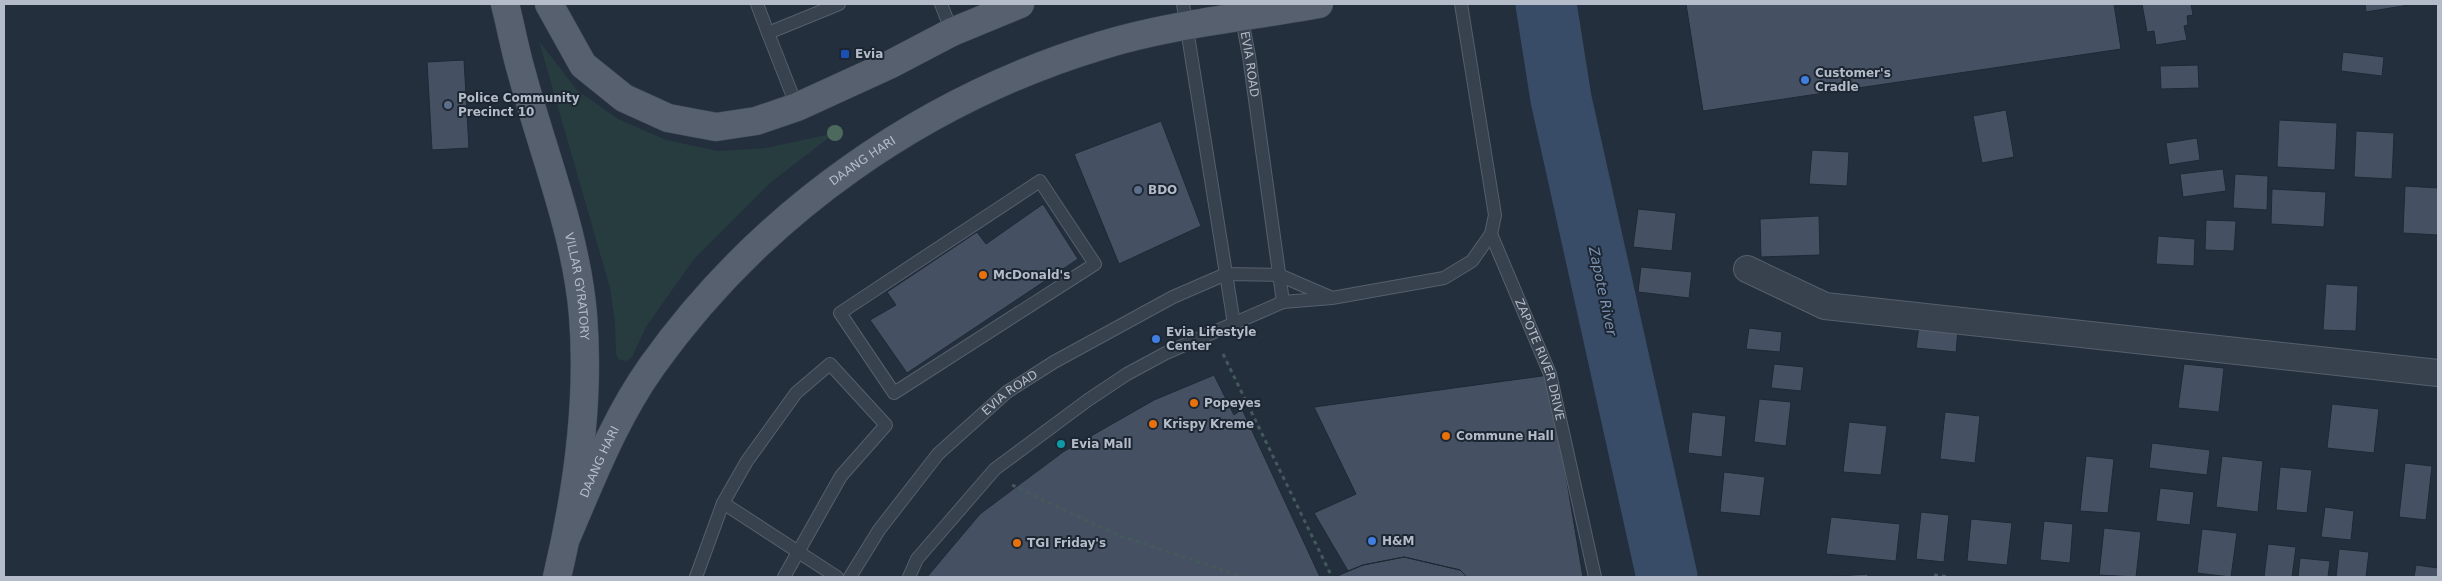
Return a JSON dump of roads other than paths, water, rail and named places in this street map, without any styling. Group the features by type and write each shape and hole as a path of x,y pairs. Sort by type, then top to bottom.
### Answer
{"main road":[{"name":"VILLAR GYRATORY","path":"505,4 521,73 567,233 583,314 586,368 583,419 567,536 556,577"},
{"path":"549,4 583,65 624,98 668,118 716,127 756,121 797,107 883,68 952,32 1020,4"},
{"name":"DAANG HARI","path":"567,536 617,424 652,366 704,302 754,250 798,208 851,168 906,132 979,93 1101,45 1148,32 1185,15 1319,4"}],"street":[{"path":"1747,269 1825,306 2438,374"}],"lane":[{"path":"757,4 797,107"},
{"path":"768,33 839,4"},
{"path":"941,4 952,32"},
{"path":"909,577 917,559 995,470 1088,400 1127,374 1166,353 1283,302 1332,298 1444,278 1472,261 1491,234 1495,215 1461,4"},
{"name":"EVIA ROAD","path":"1240,11 1283,302"},
{"path":"1185,15 1234,324"},
{"path":"1040,181 1095,264 894,393 840,313 1040,181"},
{"name":"ZAPOTE RIVER DRIVE","path":"1491,234 1550,374 1595,577"},
{"name":"EVIA ROAD","path":"850,577 879,530 938,454 1007,392 1054,362 1173,297 1226,274 1280,275"},
{"path":"1280,275 1332,298"},
{"path":"696,577 723,503 747,461 796,393 830,364 886,425 841,476 784,577"},
{"path":"723,503 837,577"}],"waterway":[{"name":"Zapote River","path":"1546,4 1561,99 1667,577"}],"place":[{"name":"Evia","path":"845,54"},
{"name":"Customer's Cradle","path":"1805,80"},
{"name":"Police Community Precinct 10","path":"448,105"},
{"name":"BDO","path":"1138,190"},
{"name":"McDonald's","path":"983,275"},
{"name":"Evia Lifestyle Center","path":"1156,339"},
{"name":"Popeyes","path":"1194,403"},
{"name":"Krispy Kreme","path":"1153,424"},
{"name":"Commune Hall","path":"1446,436"},
{"name":"Evia Mall","path":"1061,444"},
{"name":"H&M","path":"1372,541"},
{"name":"TGI Friday's","path":"1017,543"}]}
